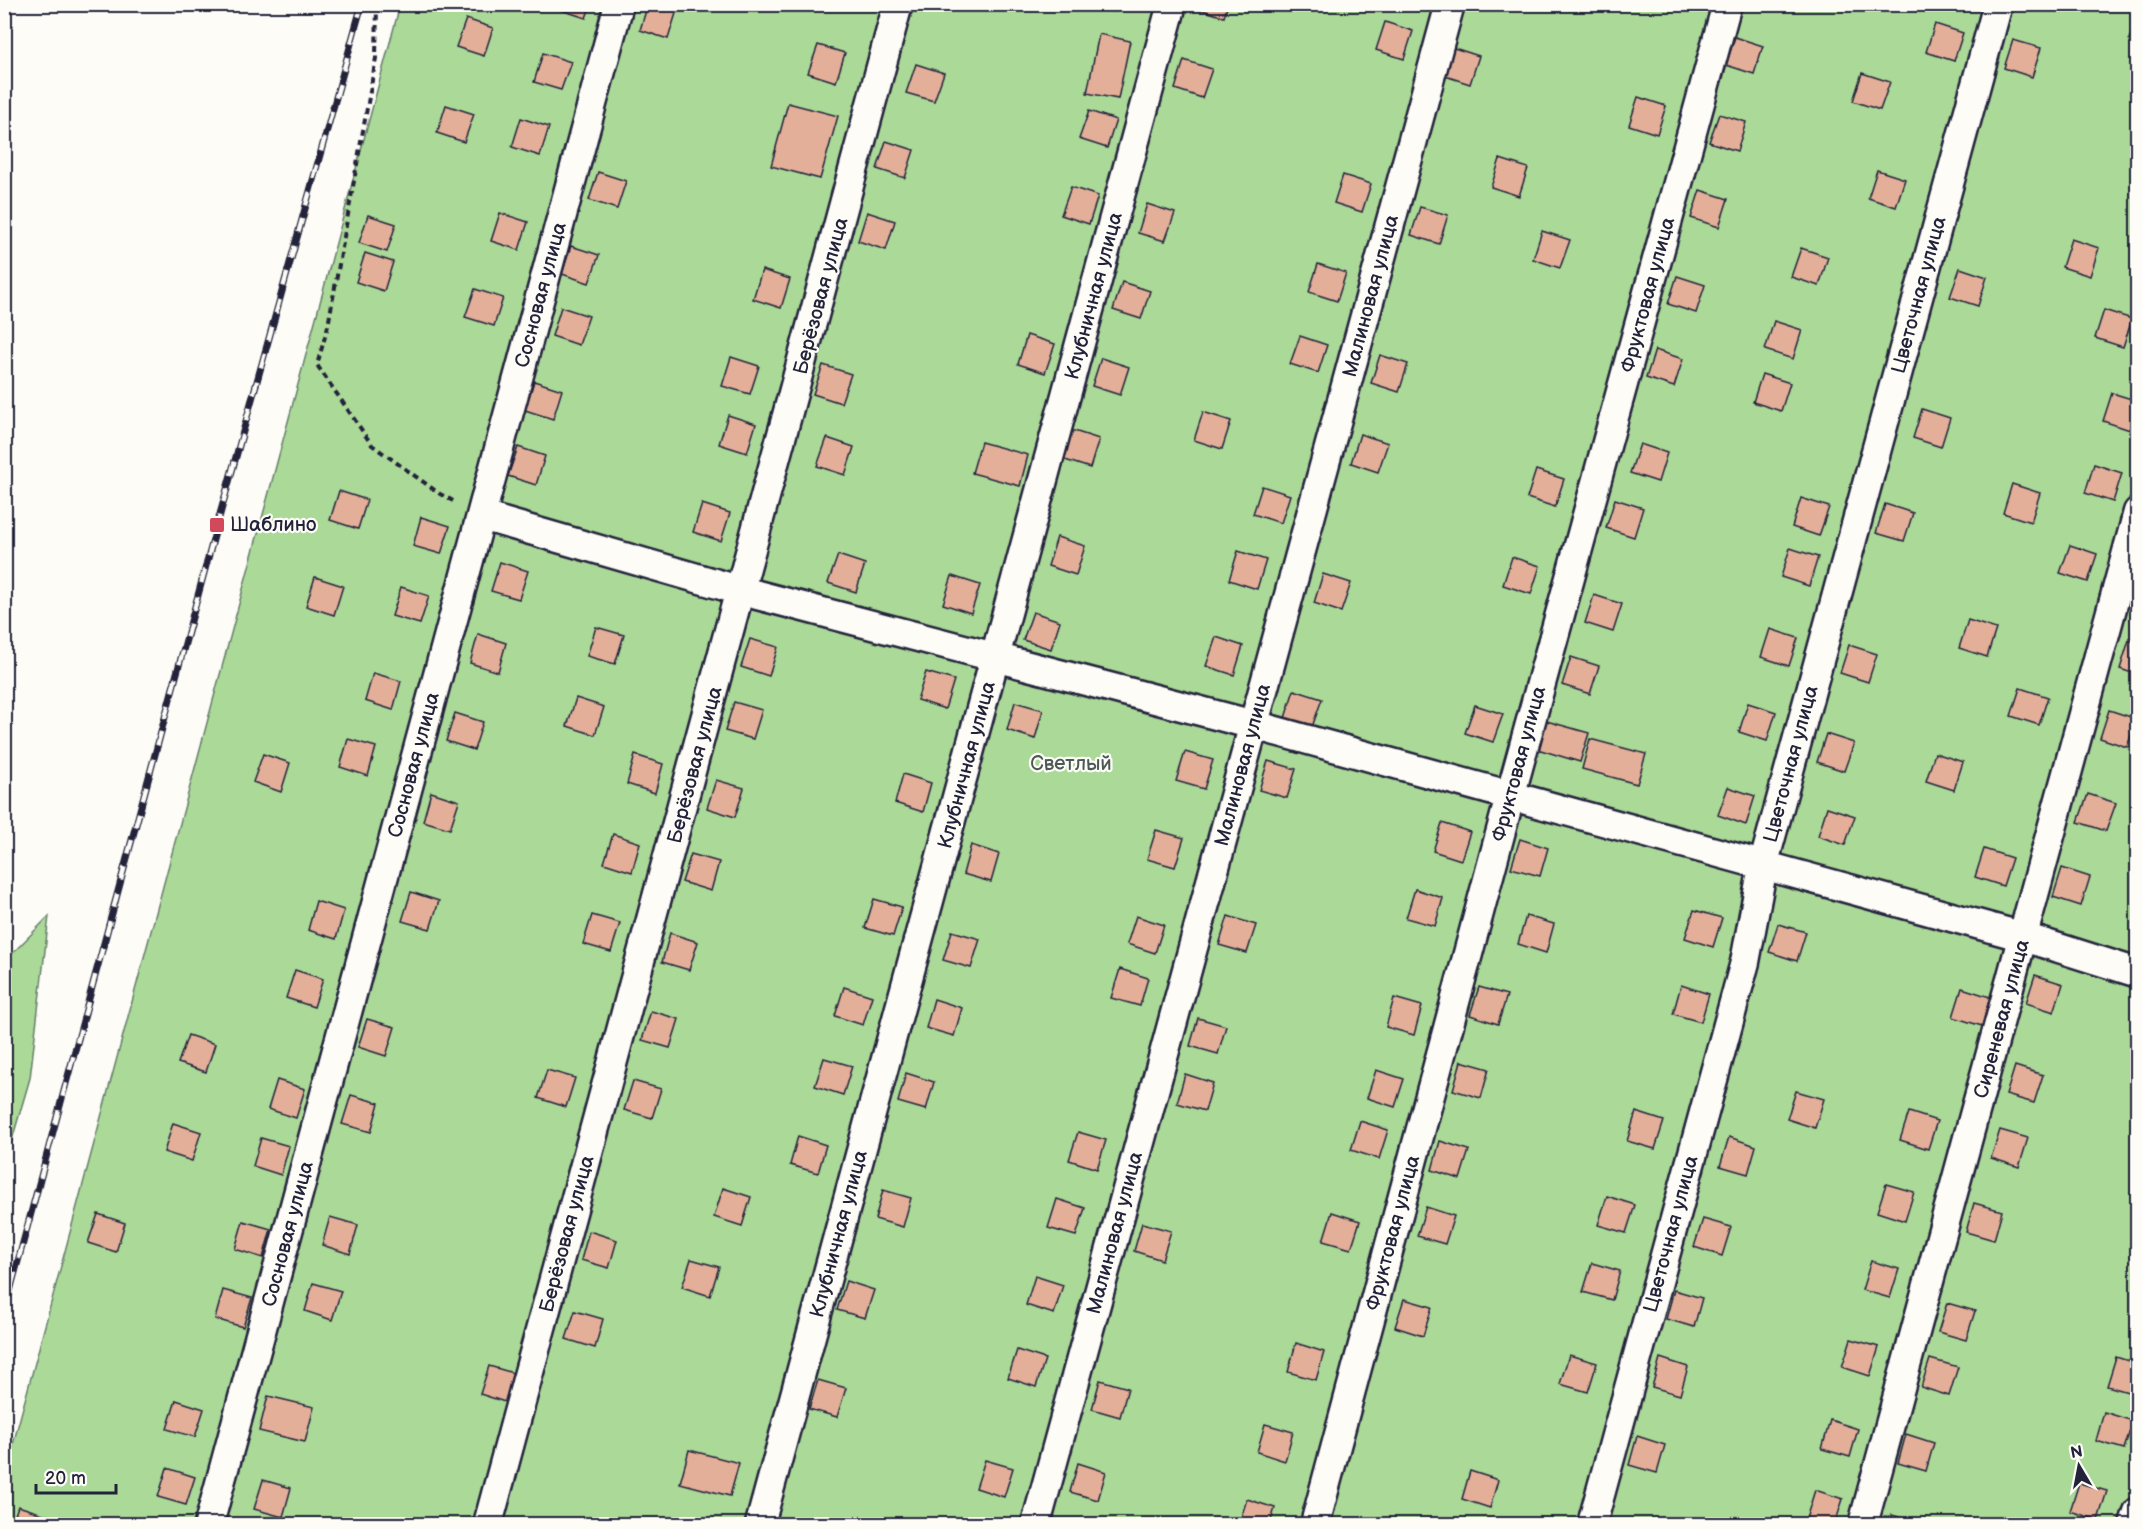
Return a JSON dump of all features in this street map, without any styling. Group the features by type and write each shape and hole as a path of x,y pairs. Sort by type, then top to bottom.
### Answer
{"street":[{"name":"Сосновая улица","path":"209,1524 620,4"},
{"name":"Берёзовая улица","path":"488,1524 742,591 898,4"},
{"name":"Клубничная улица","path":"760,1524 1172,4"},
{"name":"Малиновая улица","path":"1036,1524 1450,4"},
{"name":"Фруктовая улица","path":"1315,1524 1510,797 1727,4"},
{"name":"Цветочная улица","path":"1592,1524 1742,974 1763,866 1998,4"},
{"name":"Сиреневая улица","path":"1863,1524 2138,512"},
{"path":"482,516 742,591 1254,725 2024,937 2138,972"},
{"path":"2134,1524 2138,1512"}],"path":[{"path":"377,4 376,58 328,326 317,365 372,445 440,494 482,516"}],"green space":[{"name":"Светлый","path":"400,5 2137,5 2137,1524 5,1524 4,1478"},
{"path":"49,916 30,1078 5,1164 5,961"}],"water":[{"path":"1142,4 1113,12 1071,5"}],"building":[{"path":"560,4 591,4 586,18 558,9"},
{"path":"648,4 659,4 677,10 668,39 640,30"},
{"path":"1197,4 1228,4 1224,17 1196,8"},
{"path":"2138,17 2138,42 2129,39"},
{"path":"466,19 493,28 484,56 456,47"},
{"path":"1385,22 1413,31 1404,59 1376,50"},
{"path":"1935,24 1963,33 1954,61 1926,52"},
{"path":"1099,34 1130,41 1118,99 1087,93"},
{"path":"1735,37 1763,46 1754,74 1726,65"},
{"path":"2013,40 2041,48 2032,77 2004,68"},
{"path":"818,45 845,53 836,82 808,73"},
{"path":"1451,47 1479,56 1470,84 1442,75"},
{"path":"543,53 571,62 561,90 534,82"},
{"path":"1184,60 1212,69 1202,98 1175,89"},
{"path":"916,64 944,73 934,101 906,93"},
{"path":"1862,73 1890,82 1880,110 1853,101"},
{"path":"1638,97 1666,106 1657,134 1629,125"},
{"path":"788,103 838,116 820,179 771,166"},
{"path":"446,105 474,114 464,142 437,133"},
{"path":"1089,111 1116,120 1107,148 1079,139"},
{"path":"1719,114 1746,122 1737,151 1709,142"},
{"path":"521,118 549,127 540,156 512,147"},
{"path":"886,141 914,150 905,178 877,169"},
{"path":"1500,159 1528,168 1519,196 1491,187"},
{"path":"1877,170 1905,179 1896,207 1868,198"},
{"path":"598,172 626,181 617,209 589,200"},
{"path":"1343,175 1371,184 1362,212 1334,203"},
{"path":"1071,187 1098,196 1089,224 1061,215"},
{"path":"1700,190 1728,199 1719,227 1691,218"},
{"path":"1147,204 1175,213 1165,241 1138,233"},
{"path":"1420,207 1448,215 1439,244 1411,235"},
{"path":"867,212 895,221 886,250 858,241"},
{"path":"500,213 528,222 519,250 491,241"},
{"path":"368,215 396,224 387,252 359,243"},
{"path":"1542,231 1570,240 1560,268 1533,259"},
{"path":"2071,239 2099,248 2090,276 2062,267"},
{"path":"571,246 599,255 589,283 562,274"},
{"path":"1801,248 1828,257 1819,286 1791,277"},
{"path":"365,253 393,262 384,291 356,282"},
{"path":"1318,264 1346,273 1337,301 1309,292"},
{"path":"1960,268 1987,277 1978,306 1950,297"},
{"path":"762,270 790,279 781,308 753,299"},
{"path":"1677,276 1705,285 1696,313 1668,304"},
{"path":"1122,282 1150,291 1141,319 1113,310"},
{"path":"475,289 503,298 494,326 465,317"},
{"path":"561,307 589,316 579,345 552,336"},
{"path":"2104,310 2132,319 2123,347 2095,338"},
{"path":"1774,321 1802,330 1793,359 1765,350"},
{"path":"1027,335 1055,344 1045,373 1018,364"},
{"path":"1300,336 1327,345 1318,373 1290,364"},
{"path":"1655,350 1683,359 1674,387 1646,378"},
{"path":"1380,355 1408,364 1399,392 1371,383"},
{"path":"731,357 759,366 750,394 722,386"},
{"path":"1101,358 1129,367 1120,395 1092,386"},
{"path":"823,365 851,374 841,403 813,394"},
{"path":"1762,374 1790,383 1781,411 1753,402"},
{"path":"534,381 562,390 553,419 525,410"},
{"path":"2112,393 2138,401 2130,430 2103,421"},
{"path":"1922,409 1950,418 1941,447 1913,438"},
{"path":"1203,412 1231,421 1222,449 1194,440"},
{"path":"728,415 756,424 747,453 719,444"},
{"path":"1071,430 1099,439 1090,468 1062,459"},
{"path":"1360,434 1388,443 1378,472 1351,463"},
{"path":"827,438 854,447 845,475 817,466"},
{"path":"981,442 1028,455 1020,486 972,473"},
{"path":"1640,444 1667,453 1658,482 1630,473"},
{"path":"518,447 545,456 536,485 508,476"},
{"path":"2094,464 2122,473 2113,502 2085,493"},
{"path":"1536,470 1564,479 1555,507 1527,498"},
{"path":"2012,484 2040,493 2031,522 2003,513"},
{"path":"1262,486 1290,495 1281,523 1253,514"},
{"path":"339,491 367,500 358,529 330,520"},
{"path":"1801,498 1829,507 1819,536 1792,527"},
{"path":"1615,499 1643,508 1634,537 1606,528"},
{"path":"702,504 730,513 721,541 693,532"},
{"path":"1885,504 1913,513 1904,541 1876,533"},
{"path":"421,517 450,526 441,554 413,546"},
{"path":"1057,537 1085,546 1076,575 1048,566"},
{"path":"2070,545 2097,554 2088,582 2060,573"},
{"path":"1790,548 1818,557 1809,586 1781,577"},
{"path":"1238,551 1266,560 1257,589 1229,580"},
{"path":"838,555 865,564 856,592 828,583"},
{"path":"1512,557 1540,566 1531,594 1503,585"},
{"path":"500,562 528,571 519,599 491,591"},
{"path":"1323,574 1351,583 1341,612 1314,603"},
{"path":"952,576 980,585 971,613 943,604"},
{"path":"315,577 343,586 334,615 306,606"},
{"path":"401,587 429,596 420,624 392,616"},
{"path":"1594,595 1622,604 1613,632 1585,623"},
{"path":"1033,612 1060,621 1051,649 1023,640"},
{"path":"1968,620 1996,629 1987,657 1959,648"},
{"path":"596,627 624,635 615,664 587,656"},
{"path":"1770,629 1798,638 1789,666 1761,657"},
{"path":"478,634 506,643 498,672 470,663"},
{"path":"1216,637 1243,646 1234,675 1206,666"},
{"path":"750,639 778,647 769,676 741,667"},
{"path":"2129,640 2138,643 2138,675 2120,669"},
{"path":"1849,645 1877,654 1868,682 1840,673"},
{"path":"1571,657 1599,666 1590,694 1562,685"},
{"path":"926,672 954,680 945,709 917,700"},
{"path":"373,673 401,681 393,710 365,701"},
{"path":"2020,688 2048,697 2039,725 2011,716"},
{"path":"1294,690 1322,699 1312,727 1285,718"},
{"path":"576,698 604,707 595,735 567,726"},
{"path":"734,702 762,710 753,739 725,731"},
{"path":"1015,702 1043,710 1035,739 1007,730"},
{"path":"1748,703 1776,712 1767,741 1739,732"},
{"path":"1475,705 1503,714 1493,742 1465,733"},
{"path":"2109,710 2137,719 2127,747 2100,738"},
{"path":"455,713 483,722 474,750 446,741"},
{"path":"1543,720 1589,733 1580,762 1534,748"},
{"path":"1826,734 1854,743 1844,771 1817,762"},
{"path":"348,739 376,747 368,776 340,767"},
{"path":"1590,739 1646,754 1637,784 1582,769"},
{"path":"1185,752 1213,760 1204,789 1176,781"},
{"path":"1935,753 1963,762 1954,790 1926,781"},
{"path":"263,754 290,763 281,792 253,782"},
{"path":"635,755 663,764 655,793 627,784"},
{"path":"1268,761 1296,769 1287,798 1259,790"},
{"path":"903,774 931,783 923,812 895,803"},
{"path":"716,780 744,788 735,817 707,808"},
{"path":"1728,787 1755,796 1746,825 1718,815"},
{"path":"431,792 459,801 450,829 423,821"},
{"path":"2088,794 2116,803 2106,831 2078,822"},
{"path":"1827,807 1855,816 1845,845 1818,836"},
{"path":"1442,823 1470,832 1461,860 1433,851"},
{"path":"1156,830 1184,838 1175,867 1147,859"},
{"path":"613,834 640,843 632,872 604,863"},
{"path":"1520,839 1548,848 1540,876 1511,868"},
{"path":"971,845 999,854 991,882 963,874"},
{"path":"1984,849 2012,858 2003,886 1975,877"},
{"path":"691,854 719,862 711,891 682,882"},
{"path":"2062,868 2090,877 2081,906 2053,897"},
{"path":"1415,889 1443,898 1435,926 1406,918"},
{"path":"411,892 439,901 430,929 402,921"},
{"path":"874,899 902,907 893,936 865,928"},
{"path":"316,901 344,910 336,939 308,930"},
{"path":"1694,910 1722,918 1713,947 1685,938"},
{"path":"592,915 620,923 611,952 583,944"},
{"path":"1136,916 1164,925 1155,953 1127,944"},
{"path":"1228,916 1256,925 1247,953 1219,945"},
{"path":"1526,916 1554,924 1546,953 1518,944"},
{"path":"1778,924 1806,932 1797,961 1769,952"},
{"path":"952,931 980,939 971,968 943,960"},
{"path":"670,933 698,942 689,970 662,962"},
{"path":"1120,969 1148,978 1140,1006 1111,998"},
{"path":"295,970 323,979 314,1007 286,998"},
{"path":"2035,975 2063,984 2054,1012 2026,1003"},
{"path":"1681,985 1709,994 1701,1022 1673,1014"},
{"path":"844,987 872,996 863,1025 835,1016"},
{"path":"1479,987 1507,995 1498,1024 1470,1015"},
{"path":"1962,988 1990,997 1982,1026 1953,1017"},
{"path":"1394,998 1422,1006 1414,1035 1386,1027"},
{"path":"934,999 962,1008 954,1036 926,1028"},
{"path":"651,1011 679,1019 670,1048 642,1040"},
{"path":"1198,1018 1226,1026 1218,1054 1190,1046"},
{"path":"367,1019 395,1027 386,1056 358,1047"},
{"path":"188,1035 215,1044 206,1072 178,1063"},
{"path":"824,1058 852,1066 843,1095 815,1086"},
{"path":"1461,1061 1489,1069 1481,1098 1453,1090"},
{"path":"2015,1066 2043,1075 2034,1103 2006,1095"},
{"path":"547,1070 575,1078 566,1107 538,1098"},
{"path":"1376,1070 1404,1079 1395,1107 1367,1098"},
{"path":"906,1073 934,1082 926,1110 898,1102"},
{"path":"1185,1074 1213,1083 1205,1111 1177,1103"},
{"path":"277,1080 305,1089 296,1118 268,1109"},
{"path":"633,1081 661,1089 652,1118 624,1110"},
{"path":"1796,1091 1824,1099 1815,1128 1787,1119"},
{"path":"351,1095 379,1103 371,1132 342,1124"},
{"path":"1636,1112 1664,1121 1655,1149 1627,1141"},
{"path":"1909,1112 1937,1121 1928,1149 1900,1140"},
{"path":"1360,1121 1388,1130 1379,1159 1351,1150"},
{"path":"173,1123 201,1132 192,1161 164,1152"},
{"path":"2000,1130 2028,1138 2019,1167 1991,1158"},
{"path":"1078,1132 1106,1140 1097,1169 1069,1160"},
{"path":"798,1136 826,1145 818,1173 790,1165"},
{"path":"1729,1137 1756,1146 1748,1174 1720,1166"},
{"path":"261,1138 289,1146 281,1175 253,1166"},
{"path":"1440,1141 1469,1150 1460,1179 1432,1170"},
{"path":"1886,1184 1914,1192 1905,1221 1877,1212"},
{"path":"723,1188 751,1197 742,1226 714,1217"},
{"path":"883,1190 911,1198 903,1227 875,1219"},
{"path":"1607,1196 1635,1205 1626,1233 1598,1225"},
{"path":"1057,1199 1085,1208 1076,1236 1048,1228"},
{"path":"1974,1203 2002,1211 1994,1240 1966,1232"},
{"path":"1426,1207 1454,1216 1445,1244 1417,1236"},
{"path":"1332,1212 1360,1221 1351,1249 1323,1241"},
{"path":"98,1214 125,1223 116,1252 88,1243"},
{"path":"330,1217 358,1225 350,1254 322,1245"},
{"path":"1703,1219 1731,1227 1722,1256 1694,1247"},
{"path":"243,1221 271,1229 263,1258 235,1249"},
{"path":"1142,1223 1171,1231 1162,1260 1134,1251"},
{"path":"589,1231 617,1240 609,1268 581,1260"},
{"path":"691,1259 719,1267 710,1296 682,1287"},
{"path":"1871,1261 1899,1269 1890,1298 1862,1290"},
{"path":"1592,1263 1620,1271 1612,1300 1583,1292"},
{"path":"1035,1276 1063,1285 1054,1314 1026,1305"},
{"path":"846,1281 874,1290 865,1318 837,1310"},
{"path":"313,1283 341,1291 332,1320 305,1311"},
{"path":"223,1290 252,1298 243,1327 215,1319"},
{"path":"1674,1290 1702,1298 1694,1327 1666,1319"},
{"path":"1404,1299 1432,1307 1423,1336 1395,1327"},
{"path":"1947,1303 1975,1311 1966,1340 1938,1332"},
{"path":"575,1311 603,1319 595,1348 566,1339"},
{"path":"1851,1339 1879,1347 1870,1376 1842,1367"},
{"path":"1296,1343 1324,1352 1316,1380 1288,1372"},
{"path":"1017,1350 1045,1359 1036,1387 1008,1378"},
{"path":"1569,1355 1597,1363 1588,1392 1560,1384"},
{"path":"2116,1357 2138,1364 2135,1394 2107,1386"},
{"path":"1660,1358 1688,1367 1680,1395 1652,1387"},
{"path":"1930,1359 1958,1367 1949,1396 1921,1387"},
{"path":"489,1366 517,1374 508,1403 480,1394"},
{"path":"818,1380 846,1388 837,1417 809,1409"},
{"path":"1100,1380 1128,1388 1120,1417 1092,1409"},
{"path":"268,1396 314,1407 305,1442 259,1431"},
{"path":"176,1400 204,1409 195,1437 167,1429"},
{"path":"2104,1412 2133,1421 2124,1449 2096,1441"},
{"path":"1830,1420 1858,1429 1850,1457 1822,1449"},
{"path":"1265,1424 1293,1432 1285,1461 1257,1452"},
{"path":"1906,1434 1934,1443 1926,1471 1898,1463"},
{"path":"1637,1436 1665,1445 1657,1473 1629,1465"},
{"path":"689,1450 739,1463 730,1496 680,1483"},
{"path":"985,1460 1013,1468 1004,1497 976,1488"},
{"path":"1078,1463 1106,1472 1098,1500 1070,1492"},
{"path":"167,1468 195,1477 186,1505 158,1497"},
{"path":"1470,1471 1498,1480 1490,1508 1462,1499"},
{"path":"263,1480 291,1488 283,1517 254,1509"},
{"path":"2079,1483 2107,1491 2098,1520 2070,1511"},
{"path":"1815,1490 1843,1499 1835,1524 1806,1519"},
{"path":"1247,1499 1275,1508 1270,1524 1239,1524"},
{"path":"18,1506 46,1515 43,1524 12,1524"},
{"path":"1892,1515 1920,1523 1889,1524"}],"railway":[{"path":"4,1313 217,525 362,4"}],"place":[{"name":"Шаблино","path":"217,525"}]}
